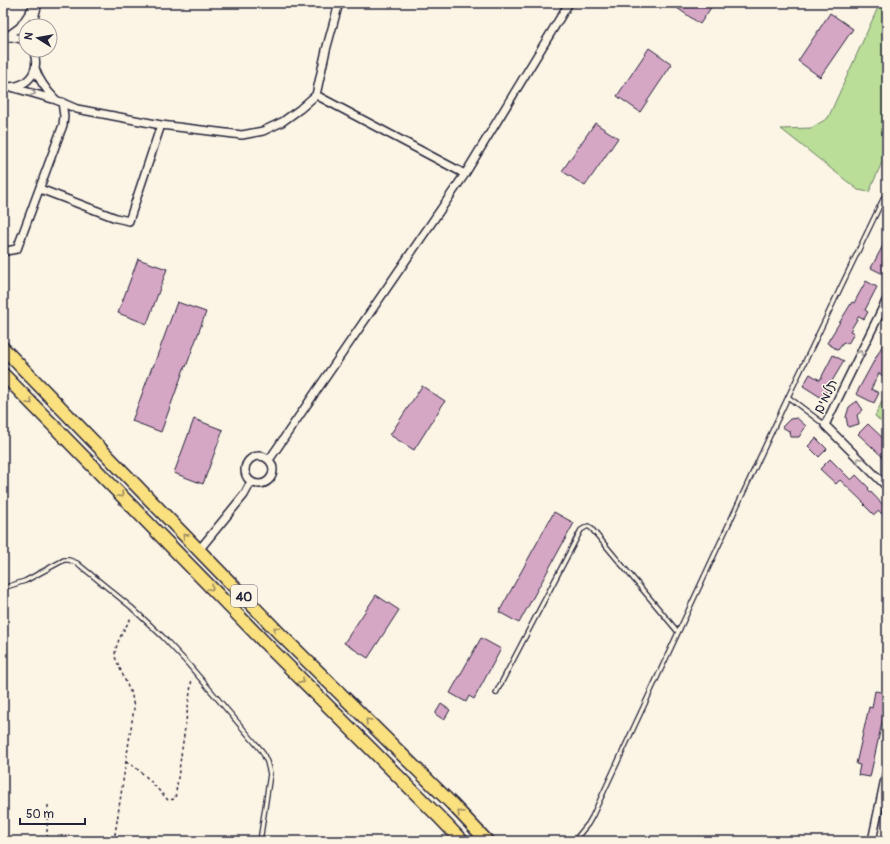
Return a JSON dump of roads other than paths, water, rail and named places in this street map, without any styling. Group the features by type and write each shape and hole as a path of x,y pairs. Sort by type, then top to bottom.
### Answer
{"highway":[{"name":"40","path":"3,348 280,634 452,804 487,841"},
{"name":"40","path":"3,374 262,641 439,816 462,841"}],"street":[{"path":"34,18 37,3"},
{"path":"4,38 20,27 37,3"},
{"path":"3,86 59,101 77,109 161,125 242,135 263,131 282,122 316,95 326,50 339,3"},
{"path":"269,460 465,174 569,3"},
{"path":"4,38 18,38"},
{"path":"11,87 19,86 32,76 35,68 36,58"},
{"path":"3,250 18,249 63,125 64,116 59,101 44,88 35,68"},
{"path":"316,95 465,174"},
{"path":"40,188 116,218 129,221 161,125"},
{"name":"תלמים","path":"887,299 824,425 887,487"},
{"path":"256,456 265,457 272,463 272,477 268,481 260,484 251,482 245,474 248,461 256,456"},
{"path":"200,550 244,495 251,482"},
{"path":"872,841 887,769"}],"lane":[{"path":"574,841 592,817 788,397 887,191"},
{"path":"788,397 824,425"},
{"path":"496,693 581,530 588,526 678,632"},
{"path":"3,588 25,581 64,560 70,560 135,611 163,637 262,751 270,774 260,841"}]}
